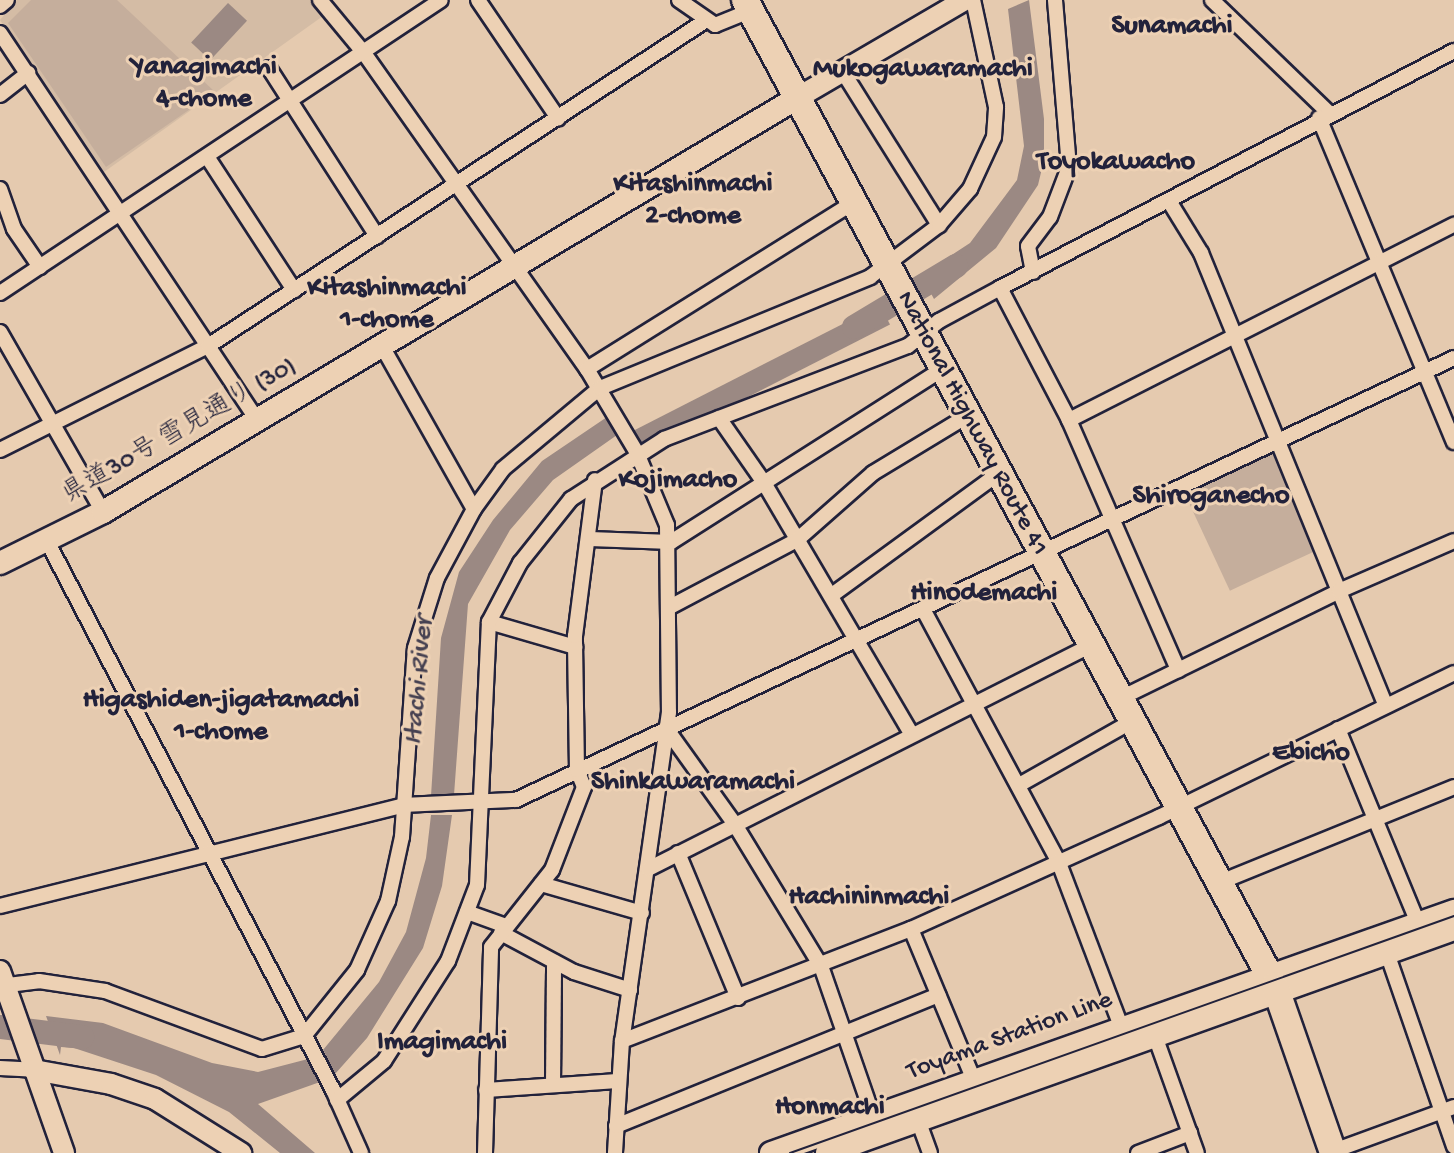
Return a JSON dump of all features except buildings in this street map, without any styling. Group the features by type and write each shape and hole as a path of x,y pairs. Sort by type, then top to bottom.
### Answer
{"highway":[{"name":"National Highway Route 41","path":"748,5 1039,554 1273,983 1331,1152"}],"main road":[{"name":"県道30号 雪見通り (30)","path":"0,563 103,512 797,98"},
{"path":"1273,983 1454,911"},
{"path":"1273,983 1387,953 1454,929"},
{"name":"Toyama Station Line","path":"771,1153 1121,1026 1273,983"},
{"name":"Toyama Station Line","path":"827,1153 1155,1036 1273,983"}],"street":[{"path":"0,6 7,0"},
{"path":"320,0 364,53 600,388 637,453 671,542 666,727 622,1041 615,1153"},
{"path":"0,293 208,158 441,0"},
{"path":"478,0 558,118"},
{"path":"679,0 705,21 715,25 748,5"},
{"path":"64,1153 3,984 39,981 105,991 262,1049 304,1036 357,970 374,938 411,805 415,648 437,578 474,509 503,469 600,388 732,331 838,293 890,270 939,225 970,189 994,137 996,107 965,0 797,98"},
{"path":"1033,272 1028,246 1050,217 1069,167 1055,0"},
{"path":"1212,0 1324,116 1378,262 1454,442"},
{"path":"0,450 208,346 705,21"},
{"path":"0,33 258,421"},
{"path":"335,1095 358,1087 399,1041 448,961 477,885 475,804 489,622 520,563 564,507 595,480 637,453 719,418 908,346 1000,288 1324,116 1454,51"},
{"path":"269,68 377,236"},
{"path":"843,72 939,225"},
{"path":"0,95 28,73"},
{"path":"208,158 294,290"},
{"path":"0,189 14,229 40,267"},
{"path":"1169,201 1201,253 1386,706"},
{"path":"587,369 854,202"},
{"path":"1069,420 1454,225"},
{"path":"1000,288 1069,420 1178,670"},
{"path":"0,332 103,512"},
{"path":"382,346 474,509"},
{"path":"0,906 411,805 516,800 1454,358"},
{"path":"590,539 671,542 943,369"},
{"path":"668,608 797,540 873,473 967,416"},
{"path":"719,418 763,481 911,733"},
{"path":"832,595 998,474"},
{"path":"485,1153 490,959 504,930 552,870 584,787 577,770 575,647 595,480"},
{"path":"47,541 335,1095 361,1153"},
{"path":"1019,785 1178,670 1339,591 1454,541"},
{"path":"923,609 1059,863 1121,1026"},
{"path":"489,622 575,647"},
{"path":"648,869 911,733 1090,646"},
{"path":"622,1041 911,929 1059,863 1454,673"},
{"path":"666,727 734,823 821,966 873,1116"},
{"path":"1338,729 1418,923"},
{"path":"1218,883 1454,787"},
{"path":"678,853 738,998"},
{"path":"541,884 642,913"},
{"path":"467,912 504,930 554,962 630,990"},
{"path":"911,929 974,1080"},
{"path":"1387,953 1448,1109 1454,1147"},
{"path":"553,1085 554,962"},
{"path":"616,1126 938,995"},
{"path":"1155,1036 1197,1153"},
{"path":"0,1068 31,1061 155,1099 241,1153"},
{"path":"486,1090 618,1081"},
{"path":"1331,1152 1448,1109"},
{"path":"918,1120 930,1153"},
{"path":"1138,1153 1190,1133"}],"shaded area":[{"path":"17,0 310,0 323,16 104,172 0,20"},
{"path":"31,0 117,0 215,92 106,167 8,23"},
{"path":"1029,0 1044,119 1044,160 1038,185 996,248 934,299 921,275 970,243 1017,180 1024,146 1008,9"},
{"path":"228,3 247,21 210,60 191,42"},
{"path":"880,305 890,325 641,451 631,432"},
{"path":"607,417 617,435 553,480 510,530 468,604 454,795 431,796 441,638 459,572 493,520 542,461"},
{"path":"1274,451 1320,549 1230,591 1184,493"},
{"path":"431,815 452,815 442,886 423,948 367,1038 335,1074 323,1050 379,982 406,932 426,858"},
{"path":"46,1016 103,1023 212,1063 258,1072 308,1059 320,1082 258,1104 315,1153 280,1153 229,1112 156,1075 74,1048 61,1047 60,1055"}],"waterway":[{"name":"Itachi River","path":"854,327 956,266"},
{"name":"Itachi River","path":"0,1027 82,1037"}],"tram line":[{"path":"790,1153 1454,916"}],"district":[{"name":"Sunamachi","path":"1172,27"},
{"name":"Mukogawaramachi","path":"923,70"},
{"name":"Yanagimachi 4-chome","path":"204,84"},
{"name":"Toyokawacho","path":"1116,163"},
{"name":"Kitashinmachi 2-chome","path":"693,201"},
{"name":"Kitashinmachi 1-chome","path":"387,305"},
{"name":"Kojimacho","path":"678,481"},
{"name":"Shiroganecho","path":"1211,497"},
{"name":"Hinodemachi","path":"984,594"},
{"name":"Higashiden-jigatamachi 1-chome","path":"221,717"},
{"name":"Ebicho","path":"1311,754"},
{"name":"Shinkawaramachi","path":"693,783"},
{"name":"Hachininmachi","path":"869,898"},
{"name":"Imagimachi","path":"442,1043"},
{"name":"Honmachi","path":"830,1108"}]}
